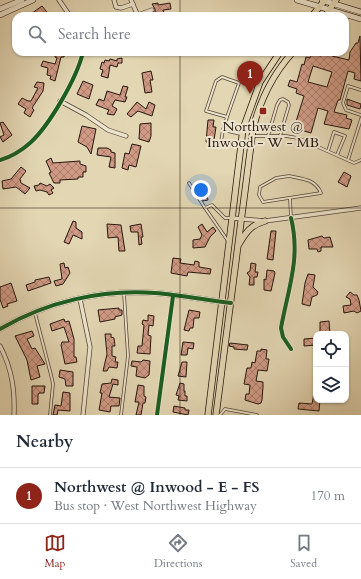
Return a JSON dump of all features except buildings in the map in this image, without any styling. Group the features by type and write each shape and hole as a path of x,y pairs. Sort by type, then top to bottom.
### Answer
{"main road":[{"path":"0,9 22,0"},
{"path":"0,15 33,0"},
{"path":"297,0 339,12"},
{"path":"316,12 324,0 335,2 361,12"},
{"path":"328,12 335,2"},
{"path":"349,15 361,19"},
{"path":"208,415 242,134 248,111 260,82 277,56"},
{"path":"216,415 251,136 257,114 268,88 289,56"},
{"path":"242,134 251,136"},
{"path":"237,248 248,230 257,223 265,221"}],"street":[{"path":"59,0 67,12"},
{"path":"114,0 114,4 119,8 133,4"},
{"path":"131,0 136,12"},
{"path":"147,12 152,10"},
{"path":"0,160 18,152 35,138 60,102 77,69 82,56"},
{"path":"60,102 86,114 108,130 126,136"},
{"path":"232,218 265,221 361,208"},
{"path":"291,218 295,234 296,258 281,328 283,337 291,349"},
{"path":"0,329 34,312 80,299 124,293 173,296 230,303"},
{"path":"157,415 173,296"},
{"path":"80,299 90,347 83,415"},
{"path":"0,346 7,361 13,382 14,415"}],"lane":[{"path":"221,142 223,130 239,83 222,77 216,80 206,111 227,117"},
{"path":"361,90 348,86 343,103 346,110 361,115"},
{"path":"268,136 278,102 283,99 288,102 289,105 280,136"},
{"path":"348,160 361,119"},
{"path":"223,130 242,134"},
{"path":"328,151 334,132 345,136 338,156"},
{"path":"251,136 280,136 298,138 356,163 361,160"},
{"path":"289,176 311,181 318,185 321,193 290,199 263,202 259,195 260,187 276,178 289,176"},
{"path":"189,183 229,242"},
{"path":"290,199 291,218"},
{"path":"205,208 212,205 224,218 232,218"},
{"path":"121,415 128,356 124,293"},
{"path":"34,312 52,375 53,384 50,415"},
{"path":"220,415 224,409 257,415"}],"cycle path":[{"path":"0,160 23,149 30,143 54,114 69,88 82,56"},
{"path":"291,218 295,247 294,260 281,328 283,337 291,349"},
{"path":"0,329 36,311 74,299 114,293 155,293 231,303"},
{"path":"157,415 173,296"}],"place":[{"name":"Northwest @ Inwood - E - FS","path":"250,94"},
{"name":"Northwest @ Inwood - W - MB","path":"263,111"}]}
